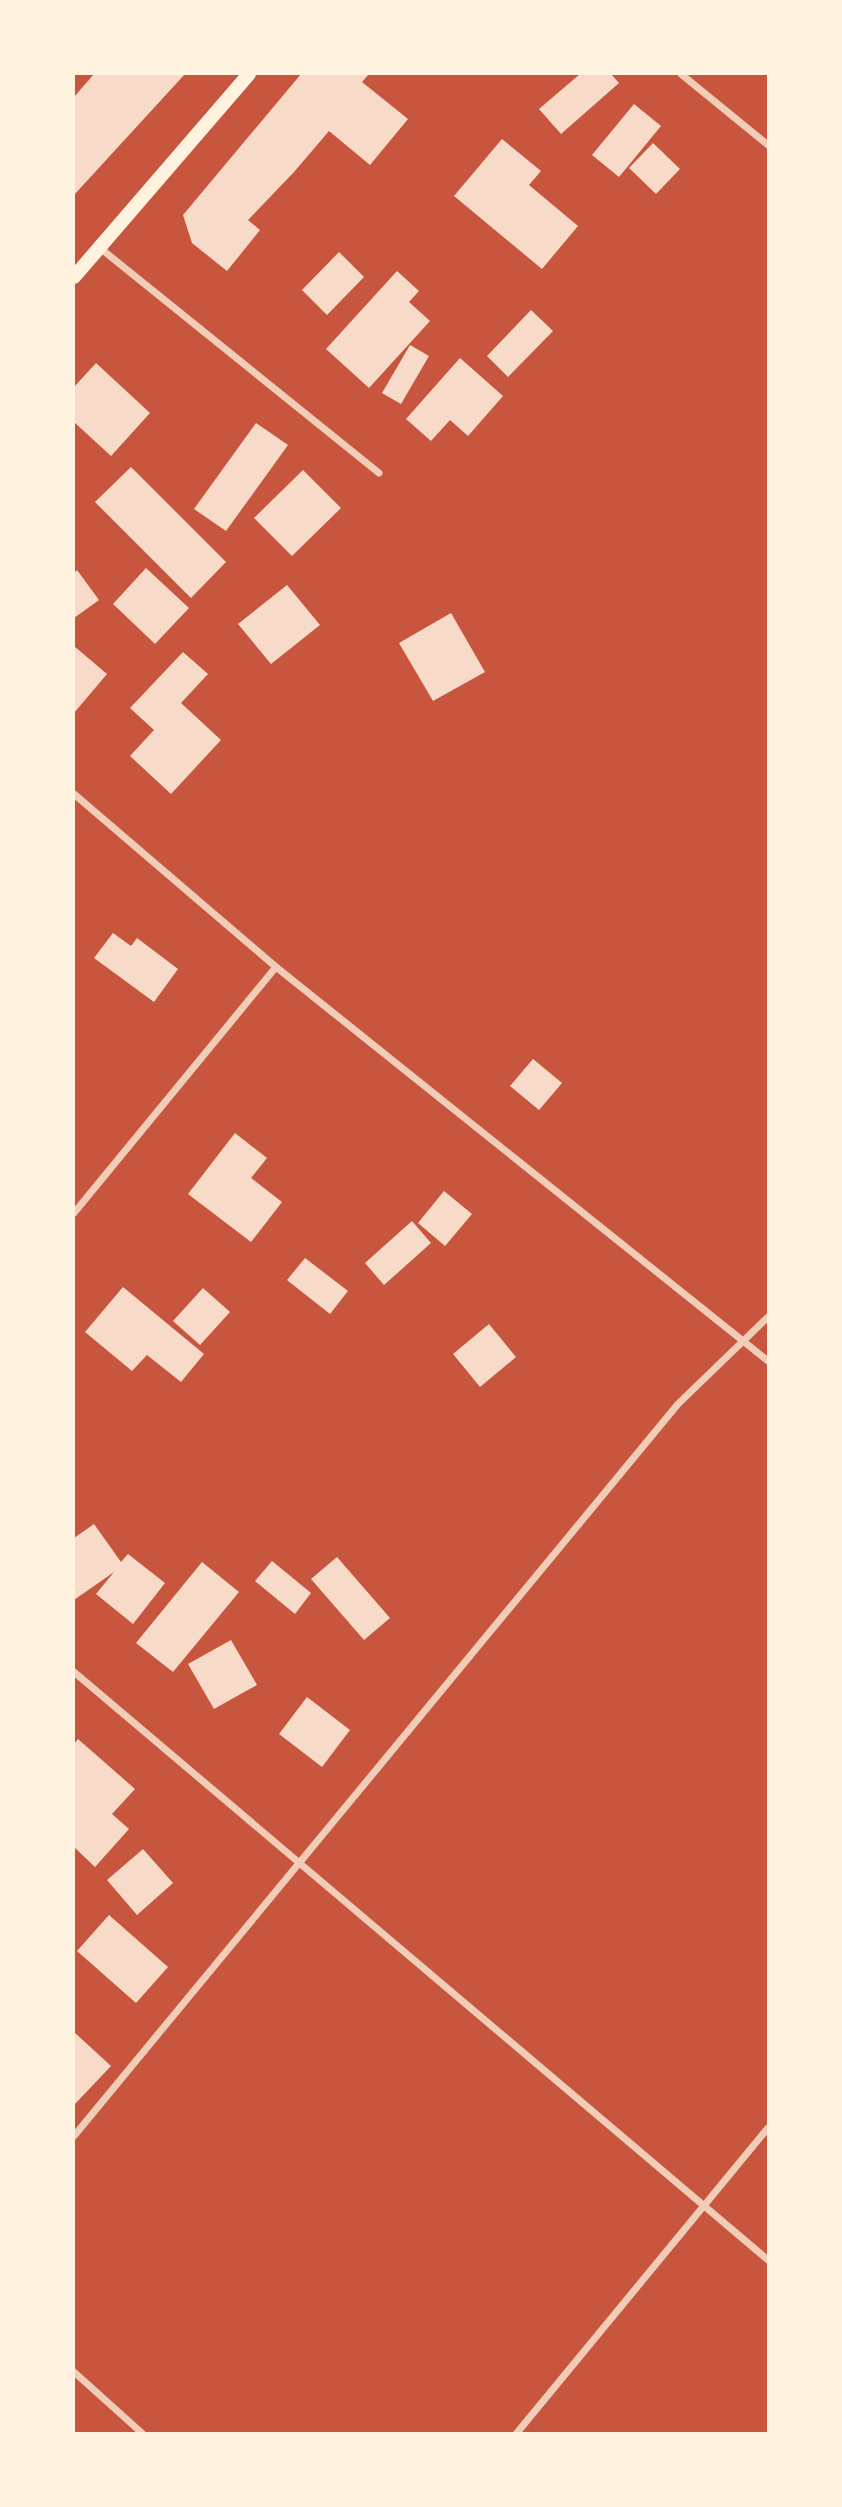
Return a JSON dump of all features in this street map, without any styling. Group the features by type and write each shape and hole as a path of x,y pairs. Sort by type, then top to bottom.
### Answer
{"main road":[{"path":"74,276 249,74"}],"street":[{"path":"681,74 768,145"},
{"path":"100,248 379,473"},
{"path":"74,794 276,967 768,1361"},
{"path":"74,1213 276,967"},
{"path":"74,2136 678,1404 768,1317"},
{"path":"74,1672 768,2260"},
{"path":"516,2434 768,2128"},
{"path":"74,2372 143,2434"}],"building":[{"path":"94,74 185,74 74,195 74,97"},
{"path":"301,74 369,74 362,82 408,119 370,165 329,131 248,220 260,230 227,271 192,243 183,215"},
{"path":"580,74 611,74 619,83 561,134 539,109"},
{"path":"634,104 661,126 619,177 592,155"},
{"path":"502,139 541,171 529,185 578,226 542,269 454,196"},
{"path":"653,143 680,169 656,194 629,168"},
{"path":"339,252 364,277 327,315 302,290"},
{"path":"397,271 419,291 409,302 430,321 369,388 326,349"},
{"path":"531,310 553,331 508,377 487,356"},
{"path":"410,345 429,356 401,404 382,393"},
{"path":"460,358 503,396 468,436 450,420 431,441 406,419"},
{"path":"96,363 150,413 111,456 74,422 74,387"},
{"path":"256,423 288,445 226,531 194,509"},
{"path":"131,467 226,562 191,598 95,502"},
{"path":"303,470 341,508 292,556 254,518"},
{"path":"146,568 189,608 155,644 113,604"},
{"path":"77,570 99,600 74,618 74,573"},
{"path":"287,585 320,625 271,664 238,624"},
{"path":"451,613 485,672 433,701 399,643"},
{"path":"74,646 107,674 74,713"},
{"path":"183,652 208,674 181,703 221,740 171,794 130,756 154,730 130,708"},
{"path":"113,933 131,946 137,938 178,969 154,1002 94,958"},
{"path":"533,1059 562,1083 539,1110 510,1086"},
{"path":"235,1133 267,1158 251,1178 282,1202 251,1242 188,1194"},
{"path":"444,1191 472,1214 445,1246 418,1223"},
{"path":"412,1221 431,1243 384,1285 365,1263"},
{"path":"305,1258 348,1291 330,1314 287,1280"},
{"path":"123,1287 204,1354 181,1382 147,1355 132,1371 85,1332"},
{"path":"203,1288 230,1312 200,1345 173,1321"},
{"path":"489,1324 516,1357 480,1387 453,1354"},
{"path":"94,1524 121,1562 128,1554 165,1583 133,1624 96,1594 114,1572 74,1600 74,1538"},
{"path":"337,1557 390,1618 364,1640 311,1579"},
{"path":"272,1561 311,1593 295,1614 255,1581"},
{"path":"202,1562 239,1592 173,1672 136,1643"},
{"path":"231,1640 257,1685 214,1709 188,1664"},
{"path":"307,1697 350,1730 322,1767 279,1734"},
{"path":"78,1739 135,1789 112,1814 129,1829 95,1867 74,1847 74,1744"},
{"path":"143,1849 173,1883 137,1915 107,1880"},
{"path":"109,1915 168,1967 136,2003 77,1951"},
{"path":"74,2032 111,2066 75,2104 74,2102"}]}
